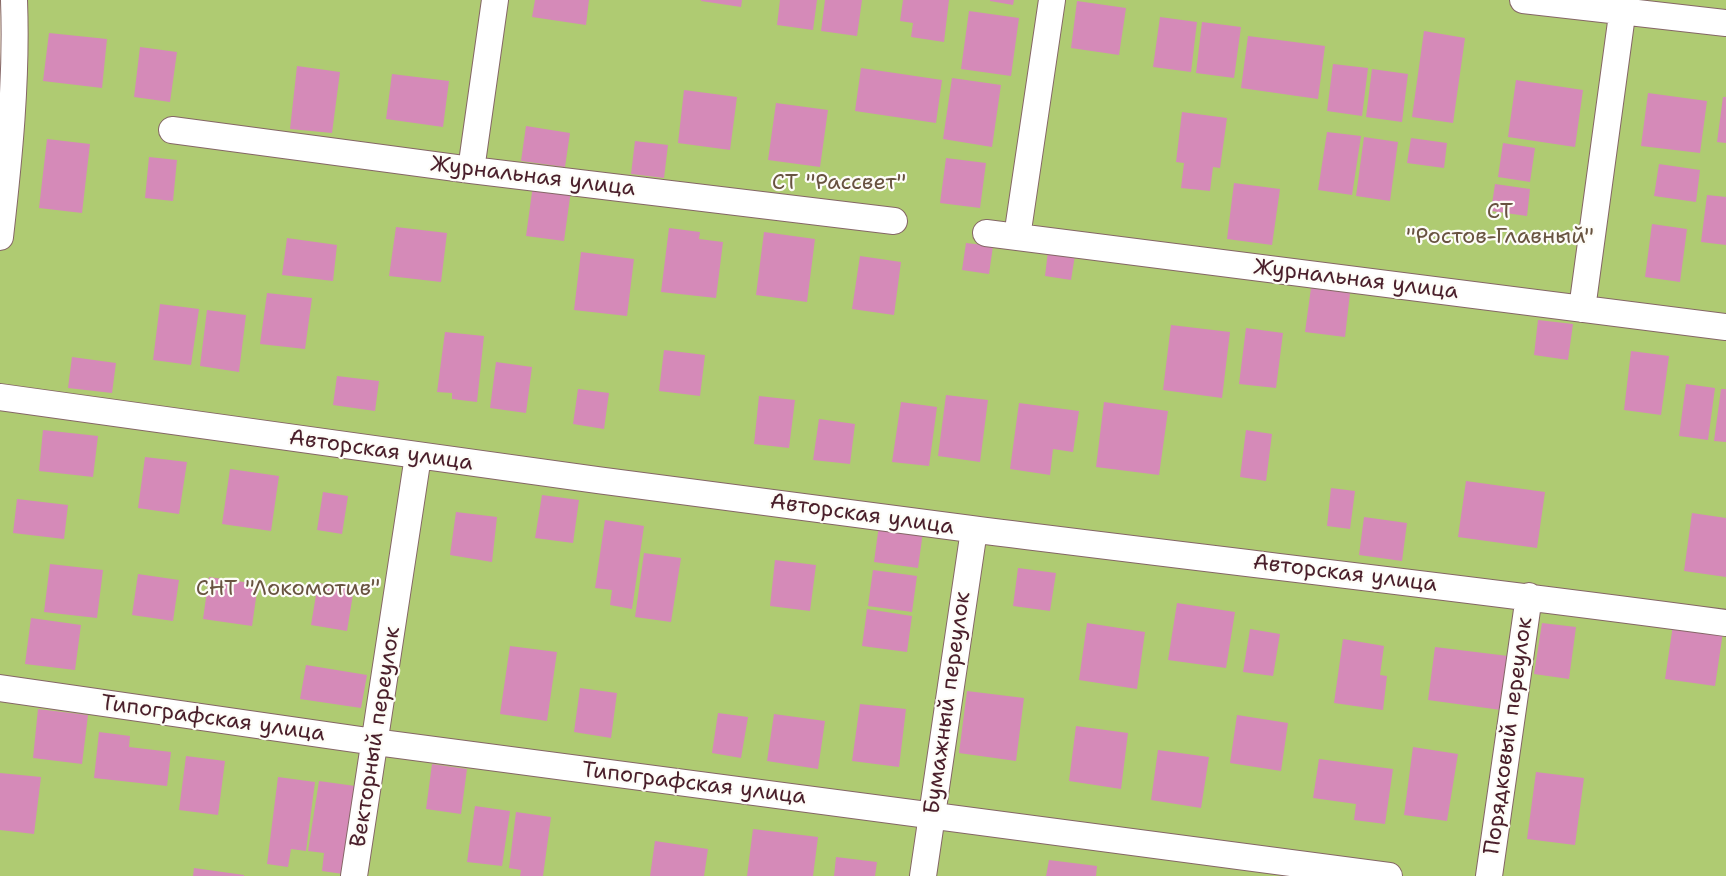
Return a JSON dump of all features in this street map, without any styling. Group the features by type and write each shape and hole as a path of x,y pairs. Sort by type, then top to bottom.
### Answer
{"street":[{"path":"0,237 13,103 14,0"},
{"path":"471,170 495,0"},
{"path":"1017,237 1052,0"},
{"path":"1523,0 1623,5 1726,23"},
{"path":"1582,309 1623,5"},
{"name":"Журнальная улица","path":"172,130 471,170 894,220"},
{"name":"Журнальная улица","path":"986,233 1726,327"},
{"name":"Авторская улица","path":"0,397 418,456 974,530 1529,596 1726,623"},
{"name":"Векторный переулок","path":"354,876 418,456"},
{"name":"Бумажный переулок","path":"923,876 974,530"},
{"name":"Порядковый переулок","path":"1489,876 1529,596"},
{"name":"Типографская улица","path":"0,688 375,742 1389,876"}],"green space":[{"path":"0,0 1726,0 1726,876 0,876 0,113 4,42"}],"building":[{"path":"535,0 589,0 586,25 532,17"},
{"path":"701,0 742,0 741,7"},
{"path":"780,0 817,0 813,30 777,25"},
{"path":"825,0 862,0 857,36 821,31"},
{"path":"903,0 949,0 944,42 911,37 913,23 900,21"},
{"path":"990,0 1014,0 1013,5"},
{"path":"1077,1 1126,8 1119,55 1071,48"},
{"path":"969,11 1019,18 1011,76 961,69"},
{"path":"1160,17 1197,22 1191,72 1153,67"},
{"path":"1202,22 1241,27 1234,78 1196,73"},
{"path":"1424,31 1465,38 1453,123 1412,117"},
{"path":"49,33 107,39 102,88 43,81"},
{"path":"1248,36 1325,46 1318,99 1241,88"},
{"path":"140,47 177,52 170,102 134,97"},
{"path":"1333,64 1368,68 1362,116 1327,111"},
{"path":"297,66 340,72 332,133 290,129"},
{"path":"861,68 942,80 936,123 855,111"},
{"path":"1372,69 1408,74 1402,122 1366,117"},
{"path":"392,74 449,81 443,127 386,119"},
{"path":"952,78 1001,85 992,147 943,139"},
{"path":"1516,80 1583,90 1575,147 1508,137"},
{"path":"684,90 737,97 730,150 678,143"},
{"path":"1648,93 1707,101 1700,153 1641,146"},
{"path":"1723,97 1726,97 1726,143 1717,142"},
{"path":"776,103 828,110 820,167 768,160"},
{"path":"1182,112 1227,118 1220,168 1213,167 1210,191 1181,188 1184,163 1176,162"},
{"path":"526,126 570,133 565,167 521,161"},
{"path":"1327,132 1361,136 1352,195 1318,190"},
{"path":"1364,137 1398,142 1390,201 1356,196"},
{"path":"1411,138 1447,143 1444,168 1407,163"},
{"path":"47,139 90,144 82,213 39,208"},
{"path":"635,141 668,145 664,178 631,174"},
{"path":"1503,143 1535,148 1530,182 1498,177"},
{"path":"149,157 177,160 173,201 145,198"},
{"path":"946,158 986,163 980,208 940,203"},
{"path":"1659,164 1700,170 1696,202 1654,196"},
{"path":"1234,183 1280,189 1272,245 1227,239"},
{"path":"1495,184 1530,189 1527,216 1491,211"},
{"path":"533,185 571,190 564,241 526,236"},
{"path":"1707,195 1726,197 1726,245 1701,242"},
{"path":"1652,224 1687,229 1680,282 1645,277"},
{"path":"396,227 447,233 441,282 389,276"},
{"path":"669,228 700,232 699,239 723,242 716,298 661,292"},
{"path":"764,232 815,239 807,302 756,295"},
{"path":"287,238 337,245 333,281 282,275"},
{"path":"966,243 993,246 989,274 962,270"},
{"path":"1048,251 1075,255 1071,280 1045,276"},
{"path":"581,252 634,259 627,316 574,310"},
{"path":"860,256 901,262 894,315 852,309"},
{"path":"1311,288 1350,293 1345,337 1305,332"},
{"path":"267,293 312,298 305,349 260,344"},
{"path":"160,304 199,309 191,365 153,360"},
{"path":"207,310 246,315 239,372 200,366"},
{"path":"1538,320 1573,324 1568,360 1534,355"},
{"path":"1171,325 1230,332 1222,398 1163,390"},
{"path":"1246,328 1283,333 1276,388 1239,384"},
{"path":"445,332 484,336 477,402 452,399 452,393 437,392"},
{"path":"664,350 705,355 700,396 659,391"},
{"path":"1631,351 1669,356 1661,415 1624,410"},
{"path":"72,357 116,363 112,393 68,388"},
{"path":"496,362 532,367 526,413 490,408"},
{"path":"337,376 379,381 375,411 333,405"},
{"path":"1686,384 1715,388 1708,440 1679,436"},
{"path":"578,389 609,393 604,429 573,424"},
{"path":"1721,389 1726,389 1726,442 1714,441"},
{"path":"946,395 988,400 980,462 938,456"},
{"path":"759,396 795,400 789,448 754,444"},
{"path":"901,402 937,407 929,466 892,462"},
{"path":"1104,402 1168,411 1159,475 1096,467"},
{"path":"1019,403 1079,411 1073,452 1053,449 1050,475 1010,469"},
{"path":"819,419 855,424 850,464 813,460"},
{"path":"43,430 98,436 93,477 39,471"},
{"path":"1246,430 1272,434 1266,481 1240,477"},
{"path":"145,457 187,462 179,514 138,508"},
{"path":"230,469 279,476 271,531 222,524"},
{"path":"1466,481 1545,492 1537,548 1458,537"},
{"path":"1331,488 1355,491 1350,529 1327,526"},
{"path":"323,492 348,496 342,534 317,530"},
{"path":"542,495 579,500 573,543 535,538"},
{"path":"17,499 68,505 64,539 13,533"},
{"path":"456,512 497,517 492,562 450,555"},
{"path":"1692,513 1726,518 1726,577 1684,571"},
{"path":"1364,517 1407,523 1402,561 1359,555"},
{"path":"605,520 644,526 632,609 610,605 612,590 595,588"},
{"path":"879,525 923,532 918,568 874,562"},
{"path":"644,553 681,558 671,622 635,617"},
{"path":"775,560 816,565 810,611 770,606"},
{"path":"50,564 103,570 97,618 44,612"},
{"path":"1018,568 1056,573 1050,611 1013,606"},
{"path":"873,570 917,576 912,612 868,606"},
{"path":"138,574 179,580 173,621 132,615"},
{"path":"209,577 258,584 252,626 203,619"},
{"path":"318,583 354,588 347,631 311,625"},
{"path":"1177,603 1235,612 1226,668 1168,660"},
{"path":"867,609 912,616 907,652 862,646"},
{"path":"31,618 81,625 75,670 25,664"},
{"path":"1087,623 1145,632 1137,689 1079,680"},
{"path":"1542,623 1576,627 1569,679 1534,674"},
{"path":"1673,625 1723,632 1715,686 1665,679"},
{"path":"1250,629 1280,634 1273,676 1243,672"},
{"path":"1343,639 1384,646 1380,675 1387,676 1383,710 1334,703"},
{"path":"510,646 557,652 547,721 500,714"},
{"path":"1435,647 1508,656 1501,710 1428,700"},
{"path":"306,665 367,675 361,708 300,699"},
{"path":"580,688 617,693 611,738 574,732"},
{"path":"967,691 1024,698 1016,761 959,753"},
{"path":"860,704 906,709 899,767 852,761"},
{"path":"38,709 88,715 82,764 33,758"},
{"path":"718,713 748,717 741,758 712,753"},
{"path":"774,714 825,721 818,769 767,761"},
{"path":"1237,715 1288,723 1281,771 1230,763"},
{"path":"1076,726 1128,733 1121,789 1069,781"},
{"path":"99,732 130,736 129,747 171,752 167,786 94,778"},
{"path":"1413,747 1458,754 1447,821 1404,815"},
{"path":"1158,750 1209,757 1201,808 1151,800"},
{"path":"186,756 225,761 218,815 179,810"},
{"path":"1319,759 1393,769 1385,824 1354,820 1356,804 1313,798"},
{"path":"432,764 467,769 461,814 426,809"},
{"path":"1536,772 1584,778 1575,845 1527,839"},
{"path":"0,773 41,777 34,834 0,830"},
{"path":"278,777 315,782 306,851 291,849 288,867 267,864"},
{"path":"319,781 355,786 343,874 322,871 324,853 308,851"},
{"path":"475,806 510,811 502,866 467,862"},
{"path":"516,812 551,817 543,876 520,876 521,870 509,868"},
{"path":"753,829 818,837 813,876 747,876"},
{"path":"655,841 708,849 704,876 650,876"},
{"path":"836,857 877,862 875,876 834,876"},
{"path":"1049,860 1097,866 1096,876 1046,876"},
{"path":"194,868 244,875 244,876 193,876"}],"park label":[{"name":"СТ \"Рассвет\"","path":"839,183"},
{"name":"СТ \"Ростов-Главный\"","path":"1500,224"},
{"name":"СНТ \"Локомотив\"","path":"288,589"}]}
